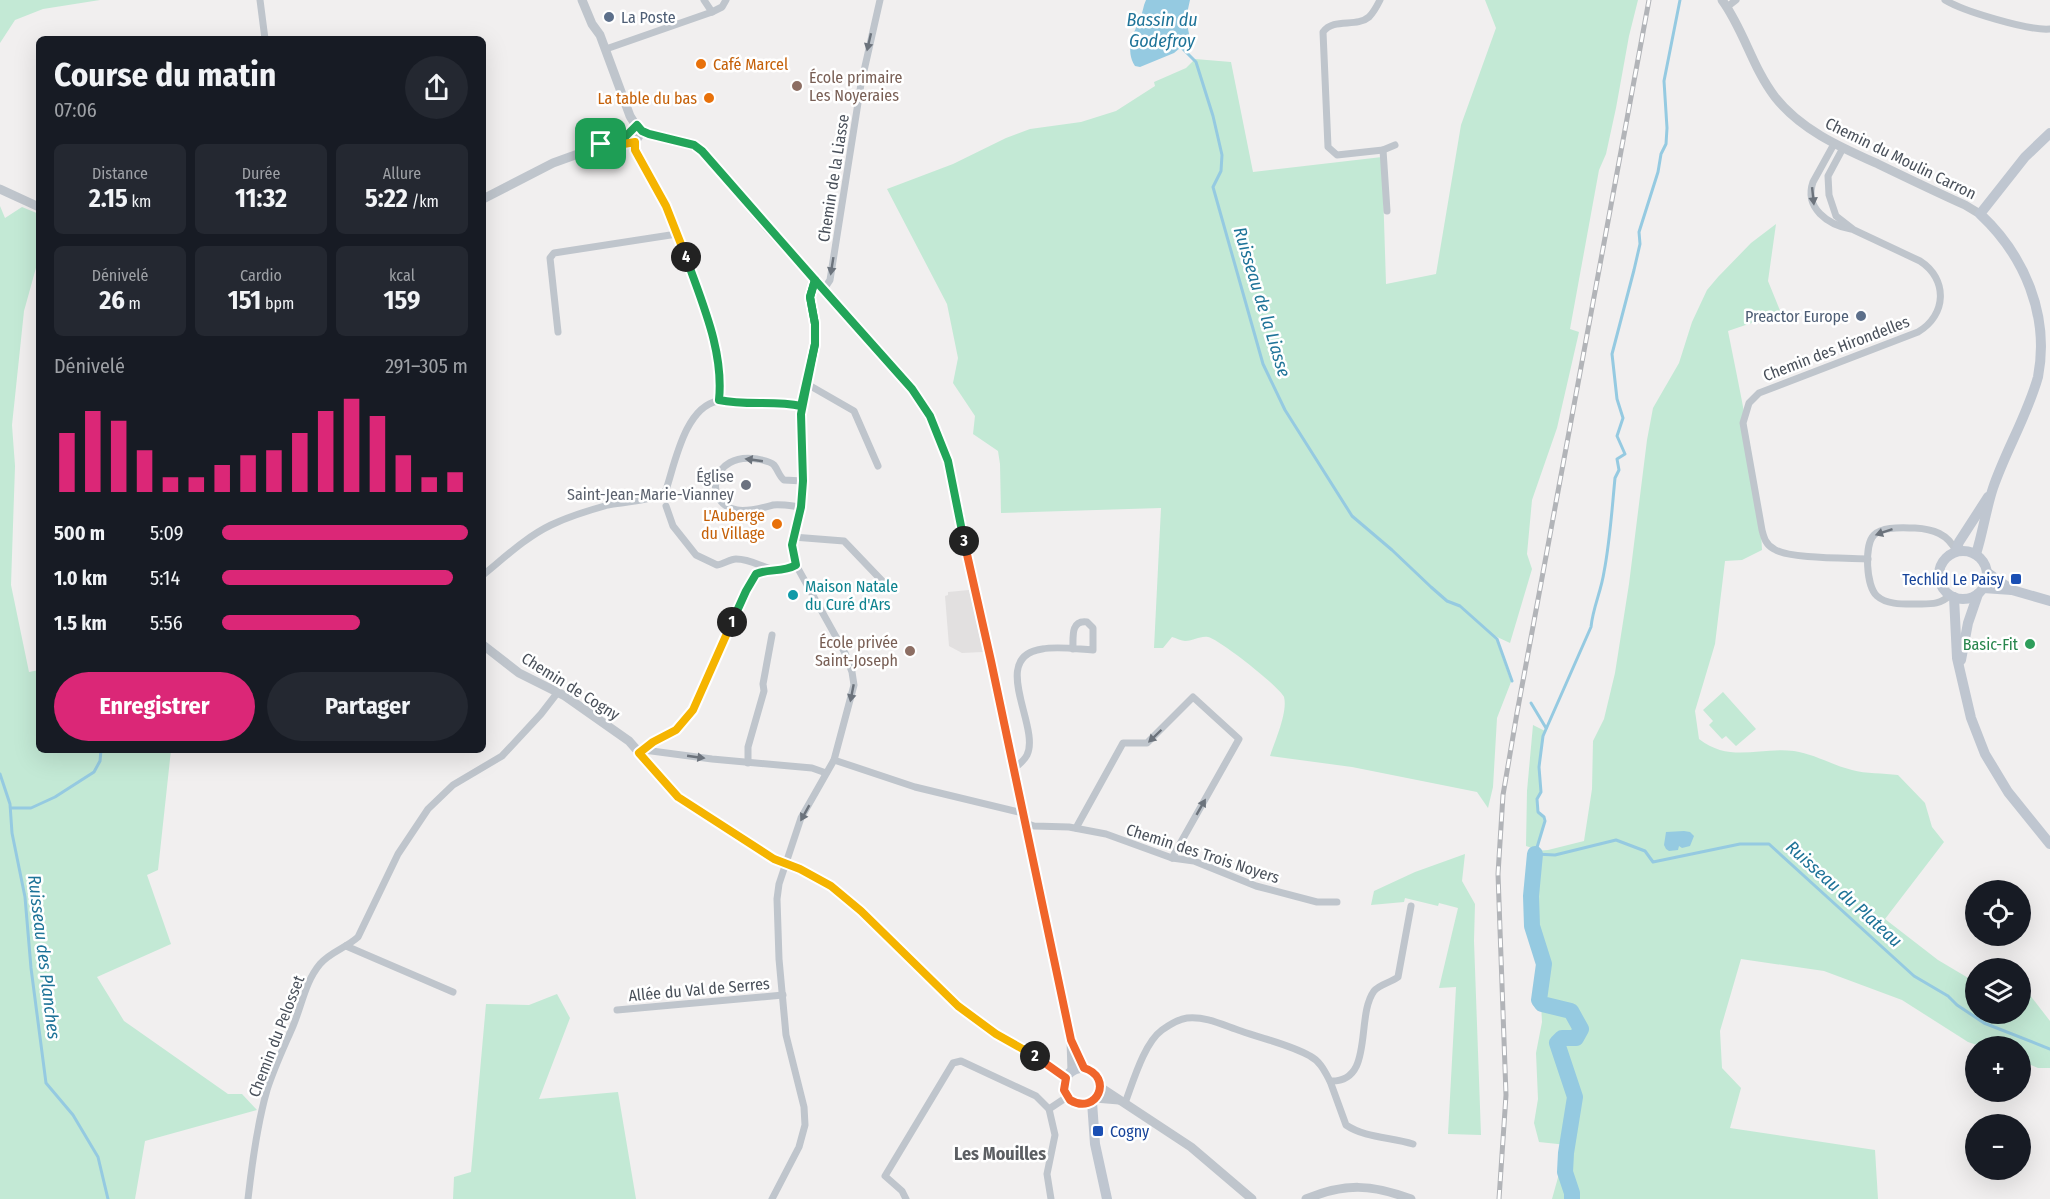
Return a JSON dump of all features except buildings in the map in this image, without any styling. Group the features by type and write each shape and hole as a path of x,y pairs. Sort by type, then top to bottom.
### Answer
{"main road":[{"path":"1980,214 2025,157 2050,133"},
{"name":"Chemin du Moulin Carron","path":"1976,554 1993,489 2029,405 2038,375 2042,336 2037,304 2027,275 2016,255 1980,214"},
{"name":"Chemin du Moulin Carron","path":"1956,551 1959,542 1993,489"},
{"path":"2012,590 1981,591 1962,599 1952,596 1944,590 1940,583 1940,568 1943,560 1956,551 1965,550 1982,559 1988,573 2012,590 2050,601"},
{"path":"1960,666 1968,623 1988,573"},
{"path":"1952,596 1955,647 1971,717 1984,754 2008,792 2050,844"},
{"path":"2038,599 2050,606"},
{"path":"1095,1144 1094,1100 1100,1087 1097,1076 1084,1068 1069,1075 1064,1086 1067,1097 1078,1104 1095,1144 1107,1199"},
{"path":"1078,1104 1094,1100"}],"street":[{"path":"260,0 266,36"},
{"path":"582,0 606,49 630,116 639,128 694,145 702,151 912,389 936,422 942,435 948,461 1071,1040 1084,1068"},
{"path":"704,0 712,12"},
{"path":"606,49 712,12 722,7 726,0"},
{"name":"Chemin de la Liasse","path":"824,289 830,280 861,84 879,0"},
{"path":"1380,0 1373,13 1366,19 1334,24 1326,28 1322,39 1328,147 1336,155 1383,150 1395,145"},
{"path":"1725,4 1736,0"},
{"path":"1945,0 1979,13 2036,28 2050,29"},
{"name":"Chemin du Moulin Carron","path":"1725,4 1761,77 1776,98 1798,121 1839,146 1980,214"},
{"path":"639,128 635,150 666,206 711,327 720,382 719,400"},
{"path":"486,197 553,163 625,137 639,128"},
{"path":"584,151 635,142"},
{"name":"Chemin des Hirondelles","path":"1839,146 1813,182 1811,201 1823,217 1929,267 1937,278 1941,291 1940,306 1930,323 1918,332 1759,393 1746,408 1743,423 1762,530 1770,547 1784,554 1868,559"},
{"name":"Chemin des Hirondelles","path":"1839,146 1829,171 1827,184 1836,216 1854,230"},
{"path":"1383,150 1387,211"},
{"path":"0,189 36,206"},
{"path":"558,332 550,258 554,253 677,234"},
{"path":"772,1199 799,1147 805,1125 804,1107 786,1035 777,900 779,884 801,818 834,760 853,694 852,672 845,652 796,565 792,545 801,507 803,481 801,406 815,344 815,324 810,297 815,280"},
{"path":"807,384 854,411 878,466"},
{"path":"486,573 512,551 551,525 607,506 637,501 663,493 666,490 685,430 694,417 719,400 733,403 782,402 801,406"},
{"path":"801,507 775,505 764,509 736,510 728,507 719,496 715,483 716,476 728,463 744,458 762,460 774,465 784,480 803,481"},
{"path":"666,506 673,526 696,555 717,565 734,559 770,570"},
{"path":"1952,596 1940,603 1900,604 1878,597 1871,588 1869,545 1875,534 1886,529 1923,529 1942,535 1952,543 1956,551"},
{"path":"1942,535 1955,537 1967,530"},
{"path":"793,537 844,541 887,586"},
{"path":"642,751 653,742 676,730 693,710 756,574 770,570 783,571 796,565"},
{"path":"1014,769 1026,756 1029,747 1029,732 1018,685 1017,671 1020,662 1023,657 1041,649 1093,650 1093,628 1087,622 1082,621 1076,624 1073,630 1073,649"},
{"path":"748,763 748,747 764,692 763,684 772,635"},
{"name":"Chemin de Cogny","path":"486,647 519,673 558,692 585,709 642,751 678,797 751,846 831,886 861,911 958,1006 996,1034 1069,1075"},
{"name":"Chemin du Pelosset","path":"248,1199 260,1119 268,1089 303,994 320,964 358,937 389,871 428,809 453,785 502,756 558,692"},
{"path":"1076,828 1123,743 1148,743 1193,697 1239,739 1172,858"},
{"path":"642,751 813,768 826,772"},
{"name":"Chemin des Trois Noyers","path":"834,760 1024,818 1034,826 1076,828 1106,834 1172,858 1194,861 1256,886 1317,902 1337,902"},
{"path":"1330,1081 1341,1082 1350,1077 1356,1067 1371,998 1381,985 1398,977 1411,906"},
{"path":"346,946 453,992"},
{"name":"Allée du Val de Serres","path":"617,1010 783,995"},
{"path":"1123,1102 1145,1054 1160,1031 1187,1018 1203,1018 1311,1056 1324,1070 1330,1081 1346,1125 1368,1134 1413,1144"},
{"path":"1069,1075 1071,1040"},
{"path":"906,1199 902,1191 885,1176 953,1063 960,1061 1030,1093 1042,1100 1049,1109 1055,1135 1047,1174 1051,1199"},
{"path":"1100,1087 1204,1157 1251,1199"},
{"path":"1049,1109 1067,1097"},
{"path":"1094,1100 1123,1102"},
{"path":"1306,1199 1330,1191 1357,1186 1377,1188 1411,1199"}],"shaded area":[{"path":"969,590 983,652 962,653 949,646 945,596 948,592"}],"green space":[{"path":"0,0 100,0 43,9 15,20 0,43"},
{"path":"1485,0 1638,0 1606,154 1599,170 1570,329 1579,332 1557,428 1532,500 1527,554 1532,569 1510,643 1495,636 1511,682 1497,718 1493,787 1488,808 1477,792 1352,767 1270,756 1285,703 1284,697 1272,684 1236,654 1208,637 1185,641 1172,637 1163,648 1154,648 1161,508 1001,513 998,451 973,434 975,416 953,383 958,358 947,304 887,189 953,164 1030,129 1081,122 1116,111 1155,86 1154,82 1186,68 1195,59 1231,62 1253,172 1382,157 1386,284 1436,274 1461,125 1496,28"},
{"path":"0,206 5,218 22,207 36,213 36,268 24,311 12,425 15,466 11,585 29,672 36,671 36,753 171,753 158,870 147,875 171,944 97,977 124,1021 228,1094 242,1094 257,1110 145,1141 135,1199 0,1199"},
{"path":"1776,224 1768,281 1781,313 1728,331 1754,468 1762,550 1742,560 1725,561 1715,644 1695,711 1699,739 1711,746 1733,752 1794,751 1857,771 1898,775 1925,803 1932,827 1944,842 1885,919 1938,960 1965,976 1965,1024 2031,1024 2031,997 2050,1021 2050,1068 2031,1065 2031,1036 1965,1036 1965,1040 1902,1000 1824,971 1741,959 1720,1031 1722,1068 1741,1088 1730,1128 1875,1150 1878,1199 1552,1199 1567,1145 1539,1142 1534,1123 1538,1099 1536,1053 1542,1022 1538,995 1544,964 1532,926 1531,896 1535,851 1584,841 1592,789 1593,741 1604,719 1615,673 1653,408 1679,363 1692,322 1707,290 1751,243"},
{"path":"1723,692 1756,729 1736,746 1726,736 1722,739 1709,725 1713,721 1703,710"},
{"path":"1533,725 1545,731 1539,767 1541,792 1537,799 1538,812 1542,816 1544,825 1535,849 1526,846 1527,791"},
{"path":"1465,854 1462,881 1475,904 1474,941 1481,1135 1448,1134 1456,987 1439,988 1458,908 1405,898 1404,902 1371,905 1374,891 1415,872"},
{"path":"557,994 570,1018 539,1099 618,1092 636,1199 453,1199 454,1177 471,1172 486,1004 529,1005"}],"water":[{"name":"Bassin du Godefroy","path":"1146,0 1190,0 1186,18 1189,34 1186,43 1174,53 1140,67 1135,66 1130,48"},
{"path":"1684,831 1694,836 1690,846 1682,848 1679,846 1678,850 1666,849 1664,845 1666,832"}],"waterway":[{"name":"Ruisseau du Plateau","path":"1680,0 1664,81 1666,144 1661,154 1658,172 1639,232 1640,244 1612,354 1617,399 1623,418 1617,436 1625,454 1617,459 1619,470 1615,478 1606,560 1591,627 1543,736 1539,767 1541,792 1537,799 1538,812 1545,821 1535,854 1555,855 1616,840 1645,851 1653,862 1740,844 1769,844 1914,976 1948,996 1957,1005 1984,1023 2050,1049"},
{"name":"Ruisseau de la Liasse","path":"1180,46 1196,62 1213,116 1222,155 1221,171 1213,187 1263,364 1285,410 1352,516 1447,601 1460,606 1497,639 1512,681"},
{"name":"Ruisseau de la Liasse","path":"1531,703 1546,728"},
{"path":"11,808 31,808 55,797 94,772 100,761 101,753"},
{"name":"Ruisseau des Planches","path":"0,774 10,804 12,833 25,897 31,968 46,1083 73,1115 98,1157 108,1199"},
{"path":"1535,854 1531,896 1532,926 1544,964 1539,1000 1542,1004 1571,1011 1581,1029 1576,1038 1562,1038 1557,1043 1575,1097 1565,1172 1572,1199"}],"railway":[{"path":"1499,1199 1506,1095 1498,874 1503,795 1649,0"}],"place":[{"name":"La Poste","path":"609,17"},
{"name":"Café Marcel","path":"701,64"},
{"name":"École primaire Les Noyeraies","path":"797,86"},
{"name":"La table du bas","path":"709,98"},
{"name":"Preactor Europe","path":"1861,316"},
{"name":"Église Saint-Jean-Marie-Vianney","path":"746,485"},
{"name":"L'Auberge du Village","path":"777,524"},
{"name":"Techlid Le Paisy","path":"2016,579"},
{"name":"Maison Natale du Curé d'Ars","path":"793,595"},
{"name":"Basic-Fit","path":"2030,644"},
{"name":"École privée Saint-Joseph","path":"910,651"},
{"name":"Cogny","path":"1098,1131"}],"district":[{"name":"Les Mouilles","path":"1000,1154"}],"route":[{"path":"601,144 584,151 635,142 635,150 666,206 711,327 720,382 719,400 733,403 782,402 801,406 815,344 816,334 815,324 811,304 810,297 812,290 815,280 912,389 930,416 948,461 1071,1040 1084,1068 1094,1073 1100,1083 1099,1093 1092,1102 1078,1104 1070,1100 1064,1090 1066,1078 1044,1061 996,1034 958,1006 844,896 819,877 785,865 751,846 678,797 639,753 653,742 676,730 693,710 746,591 756,574 770,570 783,571 796,565 792,545 801,507 803,481 801,406 807,384 815,344 815,324 810,297 815,280 762,222 729,181 694,145 649,134 637,125 625,137 601,144"}]}
